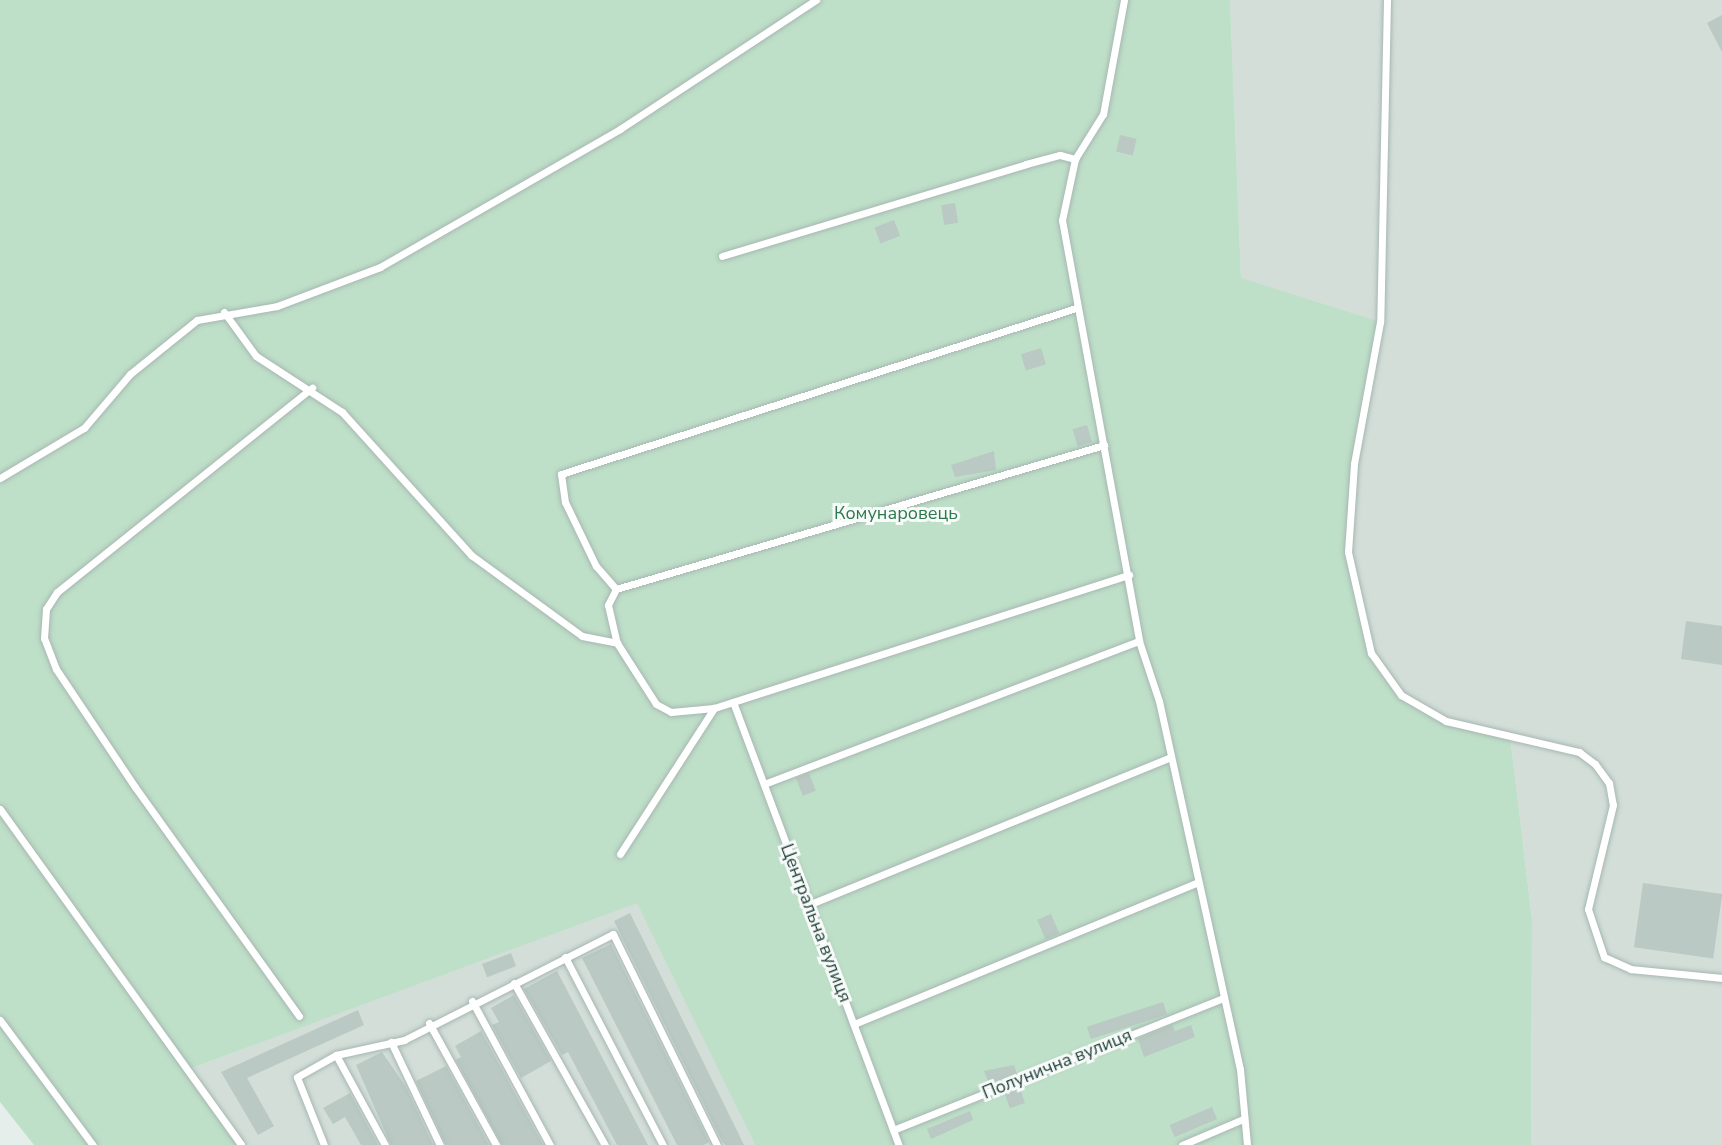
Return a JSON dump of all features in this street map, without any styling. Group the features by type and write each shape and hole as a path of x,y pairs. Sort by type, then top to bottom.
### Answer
{"lane":[{"path":"0,478 84,428 171,335 224,312 277,306 380,267 620,130 816,0"},
{"path":"1124,0 1103,114 1075,159 1062,220 1139,641 1169,758 1221,999 1240,1069 1247,1145"},
{"path":"1387,0 1380,321 1354,464 1348,552 1371,653 1401,695 1446,721 1579,752 1595,764 1609,783 1613,805 1588,909 1604,957 1631,969 1722,978"},
{"path":"722,257 1038,160 1060,155 1075,159"},
{"path":"616,589 576,529 561,474 1076,308"},
{"path":"224,312 256,356 312,388 342,412 471,555 582,636 617,643"},
{"path":"299,1016 128,776 56,668 44,638 46,609 57,592 312,388"},
{"path":"1104,445 616,589 608,605 617,643 656,704 671,712 714,708 1129,575"},
{"path":"764,784 1139,641"},
{"name":"Центральна вулиця","path":"733,702 899,1145"},
{"path":"620,854 714,708"},
{"path":"808,905 1169,758"},
{"path":"0,808 242,1145"},
{"path":"854,1024 1196,883"},
{"path":"324,1145 297,1077 336,1055 391,1042 613,934 717,1145"},
{"path":"565,957 663,1145"},
{"path":"514,983 605,1145"},
{"name":"Полунична вулиця","path":"893,1130 1221,999"},
{"path":"472,1001 551,1145"},
{"path":"0,1020 93,1145"},
{"path":"429,1023 496,1145"},
{"path":"391,1042 440,1145"},
{"path":"336,1055 385,1145"},
{"path":"1182,1145 1243,1119"}],"shaded area":[{"path":"1230,0 1722,0 1722,1145 1531,1145 1532,920 1510,735 1446,721 1401,695 1371,653 1241,278"},
{"path":"637,902 755,1145 243,1145 192,1068"}],"green space":[{"name":"Комунаровець","path":"0,0 1230,0 1241,278 1380,322 1354,463 1348,552 1371,653 1401,695 1446,721 1510,735 1532,920 1531,1145 755,1145 637,903 192,1068 243,1145 34,1145 0,1102"}],"building":[{"path":"1722,15 1722,52 1707,23"},
{"path":"1120,135 1137,139 1133,155 1116,152"},
{"path":"955,203 958,223 944,225 941,205"},
{"path":"894,220 900,236 880,243 874,228"},
{"path":"1041,348 1046,364 1026,370 1021,354"},
{"path":"1087,425 1092,442 1078,446 1073,429"},
{"path":"994,451 996,470 955,477 951,465"},
{"path":"1686,621 1722,626 1722,665 1681,659"},
{"path":"809,773 816,791 803,796 796,778"},
{"path":"1643,883 1722,894 1713,959 1634,947"},
{"path":"630,913 744,1145 725,1145 720,1137 614,921"},
{"path":"1051,914 1059,933 1045,939 1037,920"},
{"path":"611,944 709,1142 704,1145 677,1145 582,958"},
{"path":"511,953 516,966 487,977 482,964"},
{"path":"557,971 648,1145 617,1145 568,1052 562,1055 524,989"},
{"path":"514,995 551,1061 521,1078 492,1025 499,1022 491,1008"},
{"path":"1163,1002 1167,1014 1091,1039 1087,1027"},
{"path":"358,1010 364,1025 247,1078 274,1126 258,1135 221,1072"},
{"path":"1172,1025 1175,1031 1191,1025 1195,1037 1144,1057 1138,1039"},
{"path":"481,1031 543,1145 502,1145 456,1060 461,1057 455,1046"},
{"path":"382,1052 406,1087 433,1145 391,1145 356,1065"},
{"path":"1014,1065 1017,1074 989,1084 984,1071"},
{"path":"446,1066 489,1145 446,1145 416,1081"},
{"path":"1019,1086 1025,1103 1010,1108 1004,1091"},
{"path":"350,1093 378,1145 361,1145 345,1117 333,1124 323,1108"},
{"path":"1212,1107 1217,1119 1175,1137 1170,1125"},
{"path":"970,1111 973,1120 931,1139 927,1129"}]}
